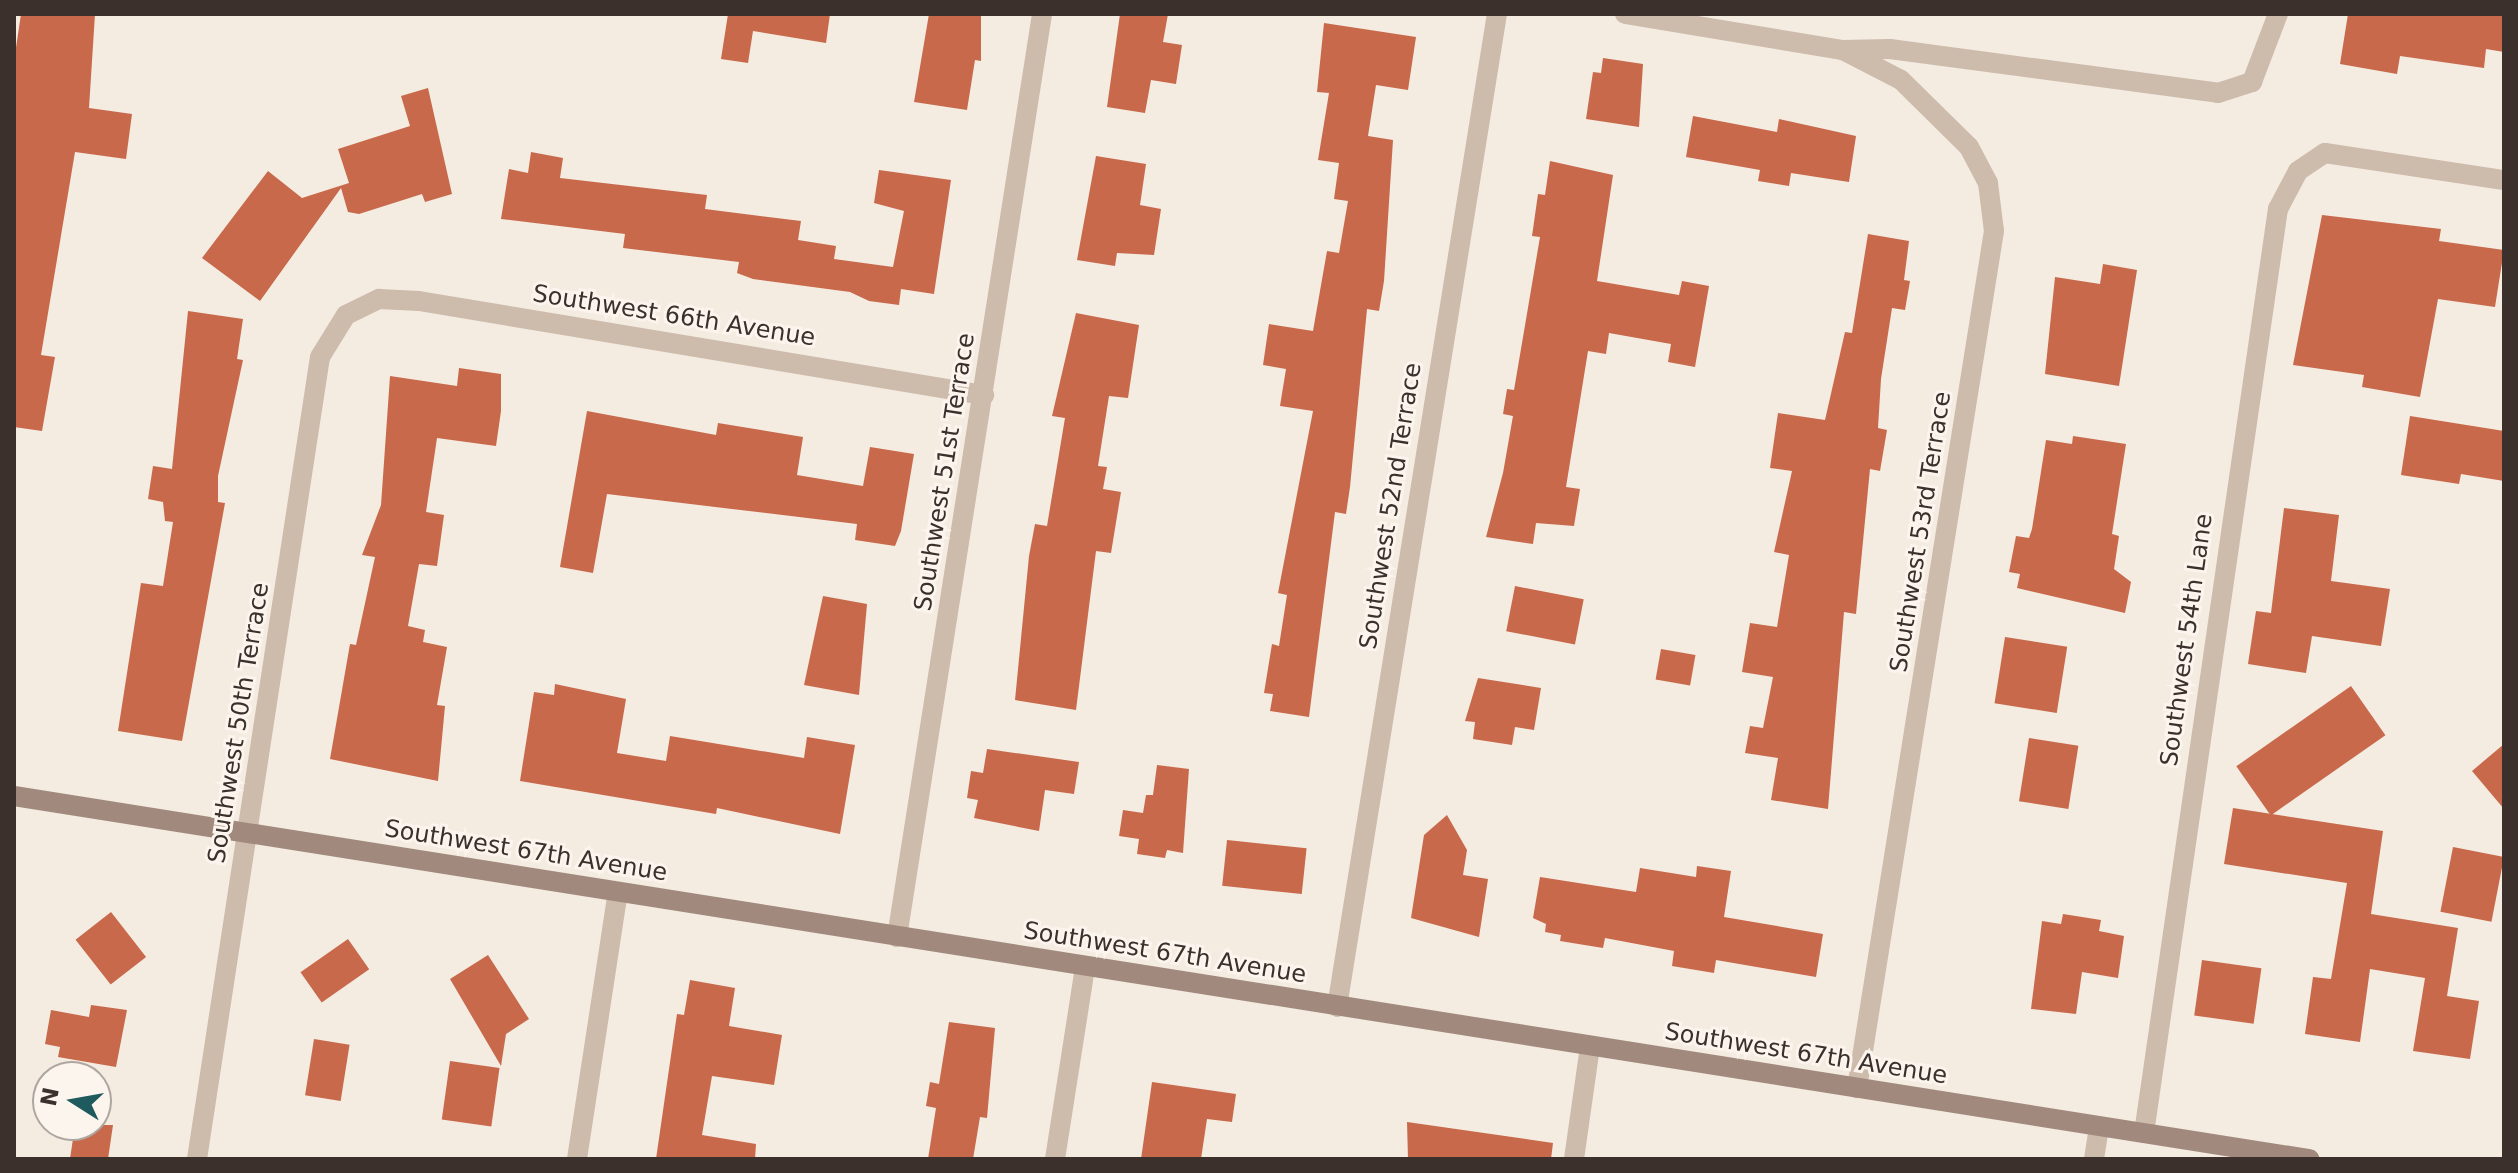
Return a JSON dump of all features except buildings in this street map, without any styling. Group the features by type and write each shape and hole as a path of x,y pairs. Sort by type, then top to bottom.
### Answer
{"main road":[{"name":"Southwest 67th Avenue","path":"14,796 2309,1159"}],"street":[{"name":"Southwest 51st Terrace","path":"897,937 1042,14"},
{"name":"Southwest 52nd Terrace","path":"1337,1007 1497,14"},
{"path":"1625,14 1843,50 1890,49 2202,92 2234,92 2252,82 2278,14"},
{"name":"Southwest 53rd Terrace","path":"1843,50 1901,80 1969,147 1988,183 1994,231 1857,1088"},
{"name":"Southwest 54th Lane","path":"2144,1133 2266,260 2278,209 2306,163 2347,152 2504,180"},
{"name":"Southwest 66th Avenue","path":"356,307 379,299 419,301 984,395"},
{"name":"Southwest 50th Terrace","path":"197,1159 320,357 336,325 356,307"},
{"path":"577,1159 618,892"},
{"path":"1055,1159 1085,967"},
{"path":"1574,1159 1590,1046"},
{"path":"2094,1159 2099,1126"}]}
